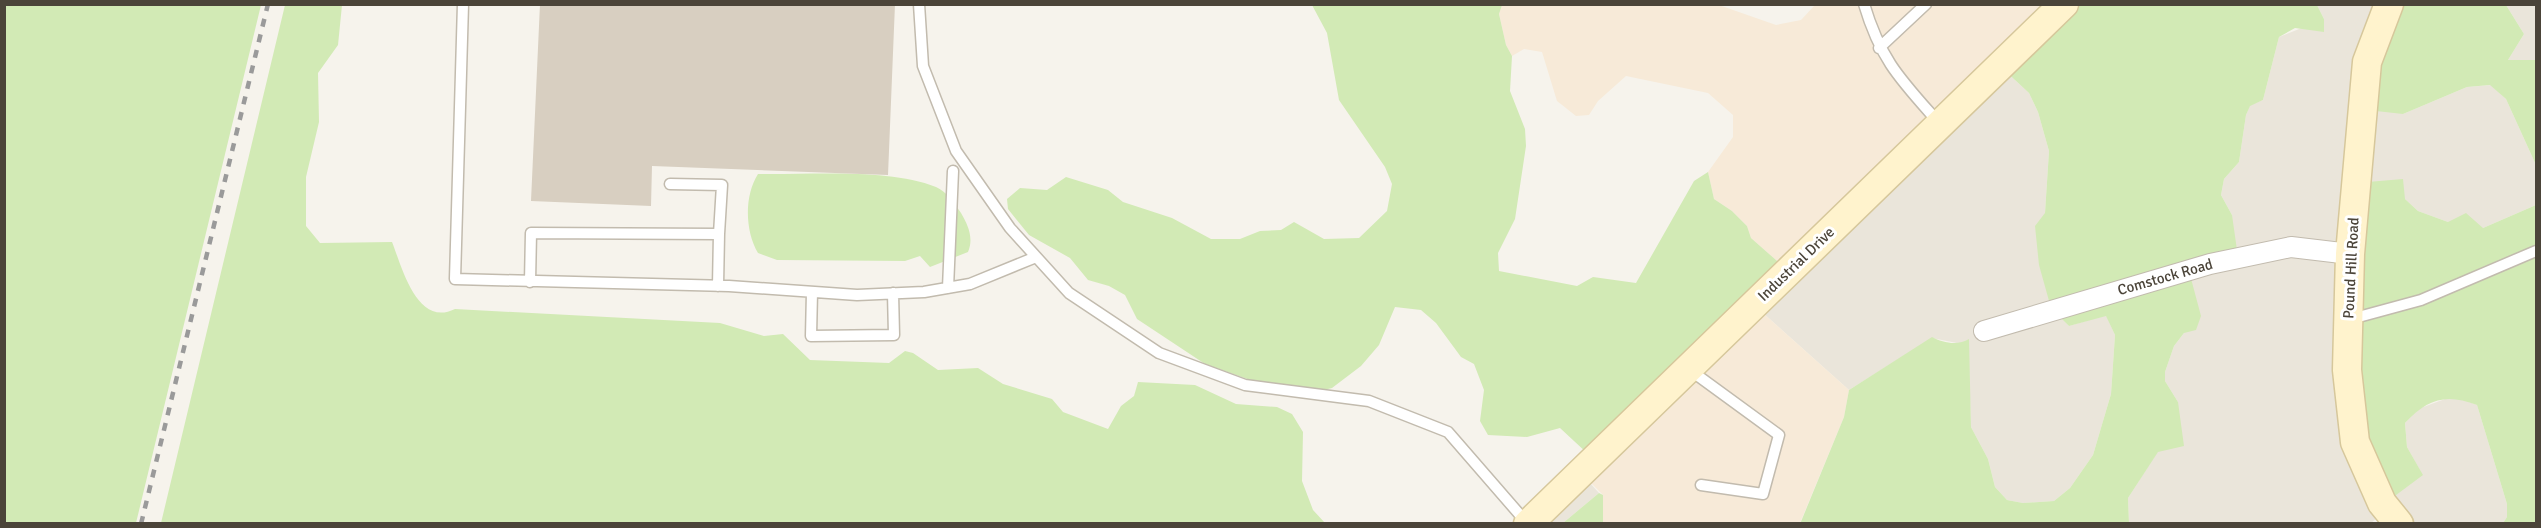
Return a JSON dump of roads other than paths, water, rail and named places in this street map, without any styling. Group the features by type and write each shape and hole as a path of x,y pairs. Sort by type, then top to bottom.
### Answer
{"street":[{"name":"Industrial Drive","path":"1528,524 2064,4"},
{"name":"Pound Hill Road","path":"2389,4 2367,62 2349,254 2347,370 2355,442 2382,503 2399,524"},
{"name":"Comstock Road","path":"1984,331 2210,264 2291,248 2349,254"}],"lane":[{"path":"463,4 455,279 718,286 857,295 948,288 970,284 1036,257"},
{"path":"919,4 923,66 956,151 1010,228 1069,293 1159,353 1245,385 1369,401 1448,432 1528,524"},
{"path":"1864,4 1879,48 1893,72 1941,125"},
{"path":"1879,48 1926,4"},
{"path":"948,288 952,171"},
{"path":"670,184 722,185 718,286"},
{"path":"531,282 531,232 719,234"},
{"path":"2348,319 2421,300 2536,251"},
{"path":"812,292 811,336 894,335 893,293"},
{"path":"1688,369 1779,435 1763,494 1701,485"}],"railway":[{"path":"141,524 268,4"}]}
